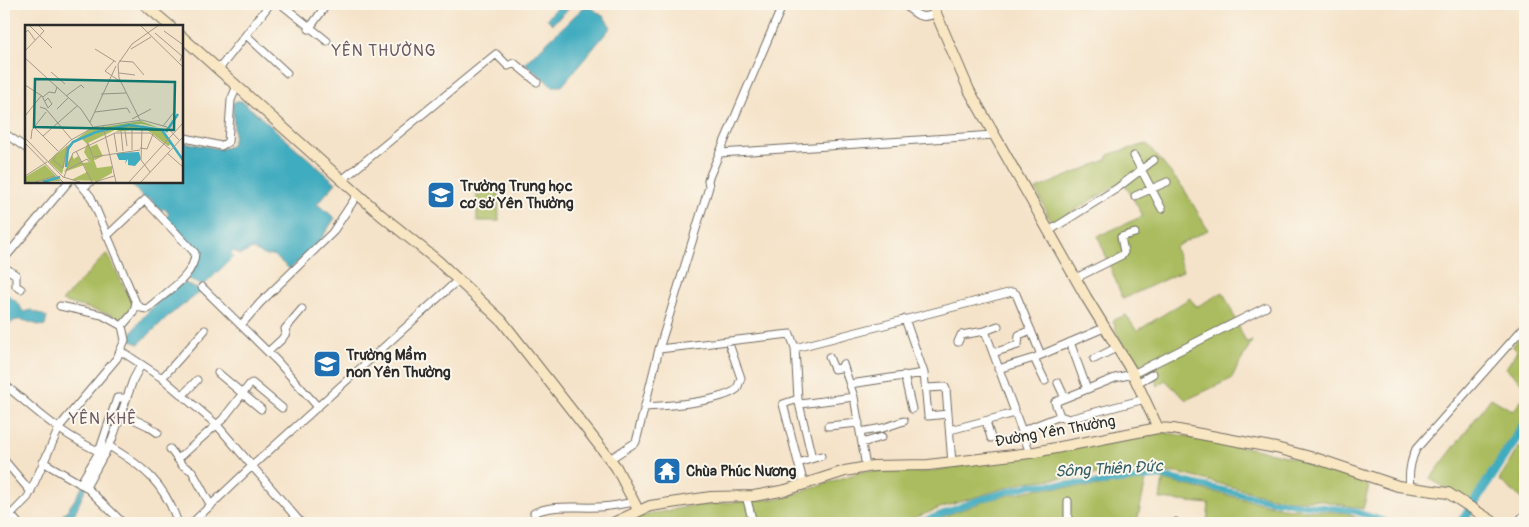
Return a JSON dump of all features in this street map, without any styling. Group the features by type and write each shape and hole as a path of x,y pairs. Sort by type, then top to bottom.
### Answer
{"main road":[{"path":"144,4 169,25"},
{"path":"934,8 969,90 1049,231 1079,276 1135,378 1158,428"},
{"path":"182,37 502,321 610,458 636,506"},
{"name":"Đường Yên Thường","path":"613,523 636,506 650,506 711,497 746,496 804,486 845,471 866,467 952,463 1030,453 1158,428 1173,429 1276,448 1318,459 1398,486 1448,493 1495,523"}],"street":[{"path":"219,69 270,4"},
{"path":"281,4 309,29 327,41"},
{"path":"309,29 327,4"},
{"path":"610,458 636,442 659,349 709,187 708,180 784,4"},
{"path":"904,4 919,16 929,17 934,8"},
{"path":"246,35 287,73"},
{"path":"342,180 496,54 508,66 514,63 537,82"},
{"path":"182,137 221,146 228,142 231,100 237,86"},
{"path":"4,133 25,147"},
{"path":"720,153 994,135"},
{"path":"1134,156 1162,209"},
{"path":"1049,231 1116,189 1154,160"},
{"path":"4,259 68,182"},
{"path":"79,182 91,197 107,236 136,303 141,308 147,308 188,272 193,265 195,252 145,200 107,236"},
{"path":"84,188 91,182"},
{"path":"1135,196 1167,182"},
{"path":"242,324 260,303 332,233 358,194"},
{"path":"1079,276 1122,255 1124,252 1121,237 1135,233"},
{"path":"4,267 16,275 16,286 21,289"},
{"path":"192,523 251,467 458,280"},
{"path":"202,287 242,324 318,407"},
{"path":"795,348 1012,292 1016,294 1031,330 1045,381"},
{"path":"122,326 133,313 136,303"},
{"path":"4,521 31,492 58,430 80,401 104,376 125,340 122,326 102,315 60,306"},
{"path":"1135,378 1266,307"},
{"path":"268,352 282,339 286,333 285,329 302,309"},
{"path":"906,319 924,373 928,416 948,414"},
{"path":"958,342 961,335 985,331 998,326"},
{"path":"1410,488 1408,475 1411,459 1416,449 1525,326"},
{"path":"998,369 1037,356 1106,327"},
{"path":"162,378 205,330"},
{"path":"993,352 1018,345 1019,335 1031,330"},
{"path":"985,331 1030,453"},
{"path":"659,349 790,334 795,348 799,402 812,458"},
{"path":"644,407 704,399 723,395 737,389 741,378 733,363 728,341"},
{"path":"1070,342 1087,388"},
{"path":"1094,359 1118,347"},
{"path":"120,351 162,378 217,425 251,467 301,523"},
{"path":"828,357 834,369 841,368 843,364 850,384 866,467"},
{"path":"102,453 109,446 126,398 142,365"},
{"path":"218,373 261,409"},
{"path":"850,384 924,373"},
{"path":"1060,416 1055,402 1087,388 1153,374"},
{"path":"904,375 912,410"},
{"path":"182,396 197,380"},
{"path":"178,459 217,425 252,383 282,408"},
{"path":"1058,383 1065,398"},
{"path":"4,384 58,430 102,453"},
{"path":"926,388 945,387 948,400 952,463"},
{"path":"804,486 783,404 854,397"},
{"path":"84,486 102,453 117,398 126,398"},
{"path":"1022,432 1060,416 1069,419 1145,399"},
{"path":"121,413 158,433"},
{"path":"950,430 1015,413"},
{"path":"860,432 884,428 904,421"},
{"path":"986,421 991,438"},
{"path":"828,426 859,423"},
{"path":"862,443 882,437"},
{"path":"109,446 131,459 154,479 166,496 178,523"},
{"path":"170,449 187,470 192,471 211,506"},
{"path":"798,463 821,456"},
{"path":"4,460 31,492"},
{"path":"43,462 84,486 124,523"},
{"path":"746,496 753,523"},
{"path":"1068,501 1068,523"},
{"path":"537,523 534,513 539,511 558,508 636,506"},
{"path":"1517,523 1525,514"},
{"path":"11,515 18,523"}],"green space":[{"path":"1147,144 1184,189 1208,230 1175,247 1183,271 1123,299 1098,236 1143,216 1123,181 1052,224 1036,189 1106,160 1110,154"},
{"path":"477,189 498,189 499,221 477,221"},
{"path":"107,253 135,308 120,320 112,315 62,301"},
{"path":"1223,292 1246,342 1252,341 1231,379 1186,400 1165,380 1157,386 1153,371 1139,378 1117,333 1113,320 1126,315 1137,331 1190,298 1196,307"},
{"path":"1525,332 1525,386 1506,368 1517,351 1512,346"},
{"path":"1525,396 1525,415 1470,502 1430,479 1491,398 1513,411"},
{"path":"1162,432 1241,446 1294,458 1345,475 1369,486 1363,509 1318,500 1290,500 1267,496 1178,473 1129,471 1025,482 943,507 901,523 624,523 636,517 691,506 783,498 863,471 924,472"},
{"path":"1518,448 1525,449 1525,501 1499,480"},
{"path":"1146,480 1137,522 1132,523 926,523 988,500 1040,488 1091,487"},
{"path":"1163,480 1282,508 1348,513 1365,523 1207,523 1209,504 1160,499"}],"water":[{"path":"561,4 574,4 552,24 547,18"},
{"path":"589,6 604,17 611,27 562,86 552,86 525,63 584,7"},
{"path":"242,101 336,183 317,204 335,218 319,242 290,269 273,255 266,256 252,249 240,255 234,251 231,254 233,257 203,286 187,278 195,268 197,253 166,217 169,214 164,208 161,211 150,199 143,198 130,182 182,182 182,142 221,149 231,146 234,131 233,103"},
{"path":"182,283 202,291 167,317 139,344 131,340 130,337 145,315 175,287"},
{"path":"8,295 19,304 23,312 31,310 47,317 45,326 18,320 9,324 4,330 4,297"},
{"path":"119,401 121,404 111,432 73,517 68,523 55,523 66,511 85,482"}],"waterway":[{"path":"1461,523 1525,424"},
{"name":"Sông Thiên Đức","path":"918,523 975,501 1031,485 1102,483 1160,476 1272,501 1350,510 1392,523"}],"place":[{"name":"Trường Trung học cơ sở Yên Thường","path":"441,195"},
{"name":"Trường Mầm non Yên Thường","path":"327,364"},
{"name":"Chùa Phúc Nương","path":"667,471"}],"district":[{"name":"YÊN THƯỜNG","path":"384,50"},
{"name":"YÊN KHÊ","path":"103,418"}]}
